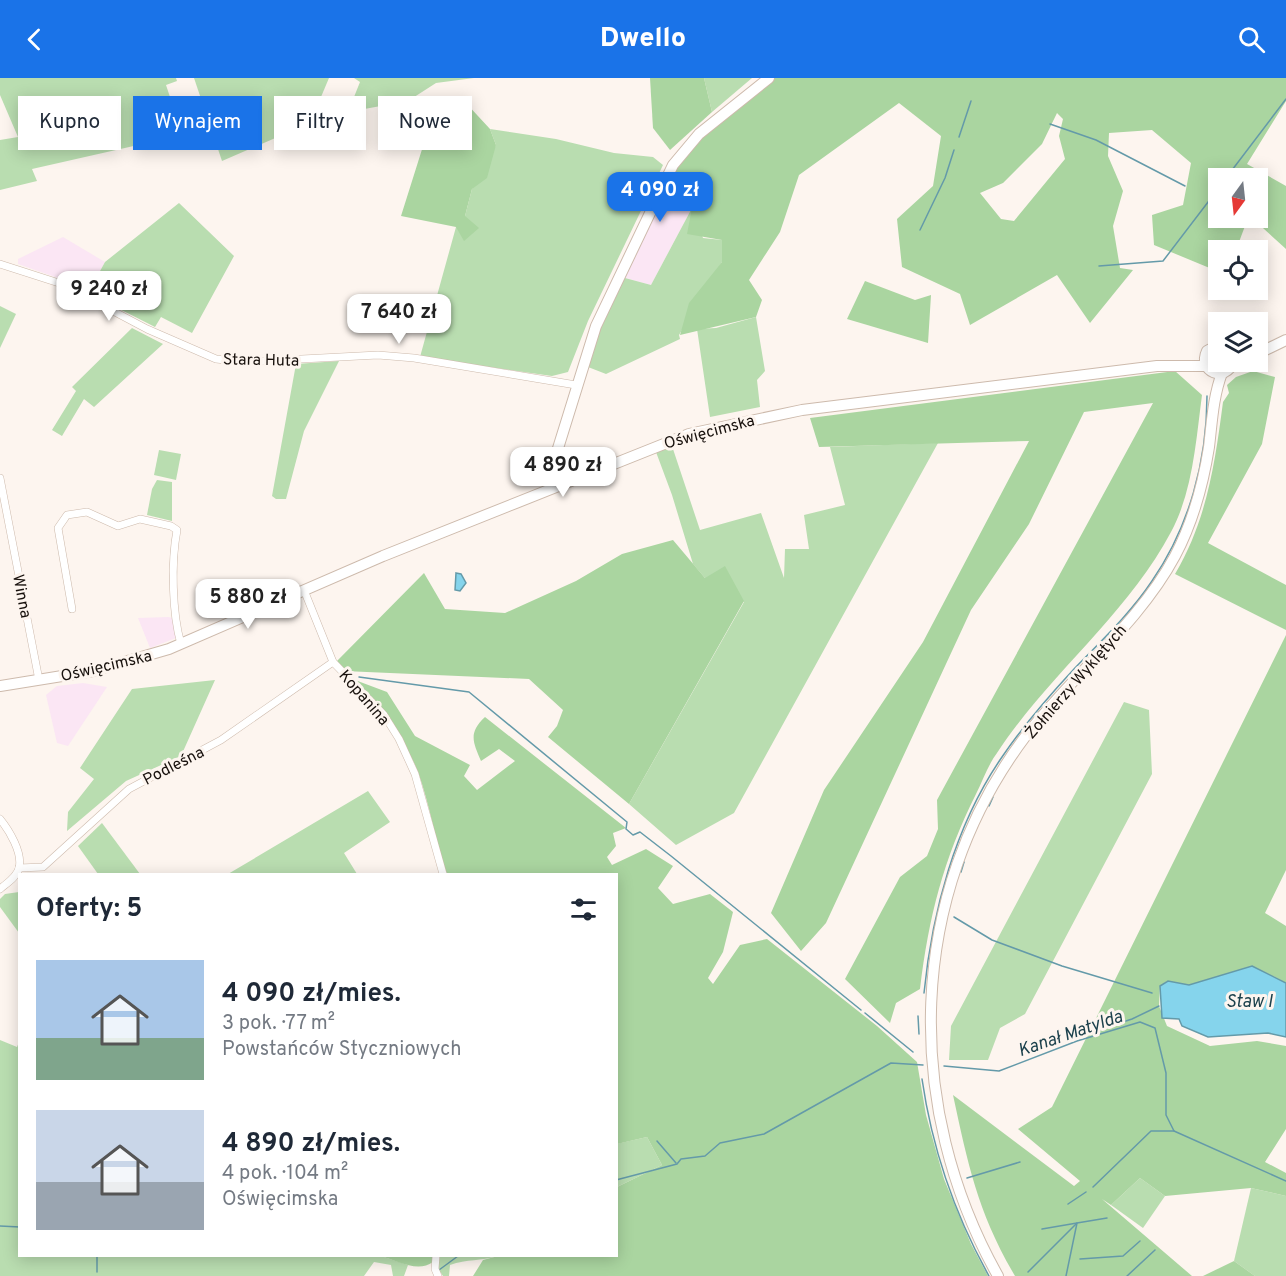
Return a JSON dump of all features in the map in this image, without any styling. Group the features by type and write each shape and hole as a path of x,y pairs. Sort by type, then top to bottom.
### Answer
{"street":[{"path":"551,487 550,474 576,385 606,300 673,165 699,134 769,78"},
{"name":"Stara Huta","path":"0,264 62,284 147,329 216,359 243,362 378,355 435,361 576,385"},
{"path":"1268,347 1286,340"},
{"name":"Oświęcimska","path":"0,686 125,664 181,644 551,487 689,434 755,418 921,395 1172,365 1208,366"},
{"name":"Żołnierzy Wyklętych","path":"998,1276 978,1240 953,1176 942,1135 932,1074 934,960 947,900 970,834 994,784 1023,740 1056,699 1147,599 1176,555 1200,494 1214,400 1212,372"},
{"name":"Winna","path":"0,478 39,680"},
{"path":"72,609 58,528 67,515 87,512 118,526 140,519 171,526 177,530 174,576 181,644"},
{"name":"Kopanina","path":"304,590 333,662 384,716 399,739 415,774 443,873"},
{"name":"Podleśna","path":"19,868 36,870 46,865 129,789 221,740 333,662"},
{"path":"0,819 15,846 19,868 0,889"},
{"path":"436,1257 437,1273"}],"shaded area":[{"path":"668,196 692,208 651,285 625,278 662,200"},
{"path":"63,237 105,262 88,293 58,278 18,264 18,259"},
{"path":"138,618 173,618 176,638 150,648"},
{"path":"83,683 107,687 68,746 57,743 46,695 57,686"}],"green space":[{"path":"0,78 176,78 177,81 166,85 170,96 133,96 133,146 121,149 121,96 18,96 18,137 0,95"},
{"path":"194,78 329,78 321,96 274,96 274,139 262,144 262,96 200,96"},
{"path":"354,78 474,78 436,83 416,96 378,96 378,106 366,109 366,96 354,96 360,82"},
{"path":"650,78 704,78 712,112 670,150 653,128"},
{"path":"704,78 752,78 712,112"},
{"path":"774,78 1286,78 1286,101 1247,164 1254,168 1208,168 1208,228 1244,228 1240,240 1208,240 1208,267 1154,245 1152,215 1183,205 1191,163 1152,130 1109,133 1108,156 1123,191 1113,226 1120,268 1133,270 1090,323 1057,275 970,325 960,294 902,267 897,219 933,186 941,136 899,103 799,175 780,232 749,280 762,300 756,317 680,335 689,303 722,262 722,240 687,234 692,208 668,196 666,185 702,137","holes":["1057,113 1063,119 1059,136 1065,159 1014,221 1001,219 980,193 1003,183 1042,144"]},
{"path":"472,110 490,129 496,145 487,178 472,189 465,216 479,228 464,241 456,227 401,216 422,150 472,150"},
{"path":"490,129 556,139 614,153 653,157 663,165 588,321 568,372 552,376 420,357 456,227 465,216 472,189 496,145"},
{"path":"18,137 18,150 116,150 32,169 37,181 0,190 0,140"},
{"path":"218,150 247,150 222,161"},
{"path":"1268,176 1286,186 1286,249 1263,228 1268,228"},
{"path":"179,203 234,256 192,333 161,317 155,327 88,293 105,262"},
{"path":"692,208 703,238 722,240 722,262 679,335 680,339 606,374 588,367 598,331 622,279 651,285"},
{"path":"865,281 915,300 931,295 928,343 847,319"},
{"path":"0,306 16,314 0,348"},
{"path":"756,317 765,371 757,380 760,407 710,417 697,329 716,328"},
{"path":"132,328 163,344 94,407 84,399 62,436 52,430 76,391 72,387"},
{"path":"339,361 304,431 286,499 276,499 272,496 296,364"},
{"path":"1175,371 1202,395 1193,465 1178,516 1153,562 1132,591 1040,697 991,762 964,818 946,865 933,913 920,989 896,1003 890,1023 845,979 900,877 927,856 938,829 937,800 1153,403 1084,412 1029,524 971,610 826,923 801,951 771,913 824,790 923,642 1029,441 819,447 810,418"},
{"path":"1257,372 1275,377 1262,444 1208,543 1286,585 1286,630 1175,574 1186,554 1202,512 1213,469 1223,402 1229,393 1227,385 1236,377"},
{"path":"938,443 734,813 676,845 629,804 744,602 705,578 693,564 656,452 672,446 700,530 761,513 784,578 785,549 809,549 804,515 845,505 830,447"},
{"path":"159,450 181,454 176,480 154,475"},
{"path":"157,480 172,482 172,521 147,515 152,489"},
{"path":"673,540 705,578 725,566 744,601 629,804 548,737 557,726 563,710 529,679 344,671 337,661 424,573 445,609 505,613 576,581 622,554"},
{"path":"1286,635 1286,870 1265,913 1286,926 1286,983 1273,976 1214,978 1189,986 1167,981 1160,986 1159,1006 1167,1026 1210,1046 1257,1041 1286,1046 1286,1129 1265,1162 1286,1173 1286,1196 1251,1188 1165,1196 1140,1178 1111,1205 1102,1199 1192,1276 1015,1276 983,1210 953,1095 1074,1186 1080,1181 1018,1129 1052,1107"},
{"path":"215,680 181,756 126,781 67,831 68,812 94,779 80,768 132,689"},
{"path":"355,680 387,692 415,736 470,765 464,776 477,790 515,761 499,749 481,761 474,733 485,717 626,828 613,833 616,846 607,857 612,865 646,849 673,866 658,888 673,904 710,894 733,912 723,952 708,978 713,984 740,945 767,939 877,1026 917,1062 926,1115 944,1179 971,1244 988,1276 473,1276 483,1260 494,1257 618,1257 618,1187 662,1165 647,1137 618,1144 618,873 447,873 418,772 391,723"},
{"path":"1124,702 1149,710 1152,774 1025,1014 1000,1028 988,1060 949,1060 951,1026"},
{"path":"368,791 390,822 344,853 356,873 230,873"},
{"path":"102,823 139,873 97,873 78,846"},
{"path":"18,892 18,932 0,907 0,899 5,894"},
{"path":"0,1040 17,1047 18,1044 18,1257 384,1257 408,1265 404,1276 393,1276 391,1265 374,1262 364,1276 0,1276"},
{"path":"647,1137 662,1165 618,1187 618,1144"},
{"path":"1140,1178 1165,1196 1143,1228 1111,1205"},
{"path":"1251,1188 1286,1196 1286,1276 1255,1276 1234,1261"},
{"path":"384,1257 434,1257 433,1262 427,1265 407,1265"},
{"path":"438,1257 494,1257 450,1265 449,1276 443,1276 437,1267"},
{"path":"1234,1261 1255,1276 1203,1276"}],"water":[{"path":"456,573 461,574 466,583 460,591 455,590"},
{"name":"Staw I","path":"1252,966 1286,983 1286,1037 1268,1033 1208,1037 1182,1026 1179,1019 1162,1018 1160,986 1168,981 1189,985"}],"waterway":[{"path":"1234,168 1286,99"},
{"path":"959,137 971,101"},
{"path":"1050,124 1096,140 1185,186"},
{"path":"920,230 945,178 954,150"},
{"path":"1099,266 1163,261 1208,202"},
{"path":"924,993 933,932 948,870 971,811 985,783 1018,734 1055,690 1134,605 1165,560 1186,516 1193,493 1204,445 1207,396"},
{"path":"359,677 469,692 627,822 626,829 633,835 640,832 861,1010"},
{"path":"989,806 993,797"},
{"path":"961,872 964,862"},
{"path":"954,917 992,940 1062,966 1152,993"},
{"path":"1086,1034 1132,1019 1159,1006"},
{"path":"865,1013 913,1052"},
{"path":"918,1016 919,1034"},
{"name":"Kanał Matylda","path":"944,1066 999,1071 1077,1041 1140,1022 1155,1028 1166,1073 1166,1115 1174,1131 1286,1181"},
{"name":"Kanał Matylda","path":"618,1179 677,1164 681,1159 705,1156 720,1143 764,1134 891,1063 923,1065"},
{"path":"922,1079 926,1105 946,1181 989,1276"},
{"path":"1093,1187 1151,1131 1174,1131"},
{"path":"657,1141 676,1163"},
{"path":"967,1178 1020,1162"},
{"path":"1068,1204 1086,1192"},
{"path":"1028,1272 1077,1223 1107,1218"},
{"path":"1042,1229 1077,1223 1066,1276"},
{"path":"0,1226 18,1227"},
{"path":"1080,1259 1123,1256 1140,1241"},
{"path":"1127,1276 1155,1250"},
{"path":"97,1257 97,1272"},
{"name":"Kanał Matylda","path":"439,1270 457,1257"}]}
